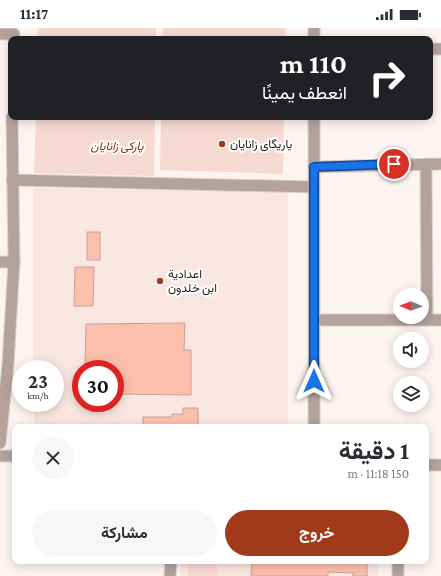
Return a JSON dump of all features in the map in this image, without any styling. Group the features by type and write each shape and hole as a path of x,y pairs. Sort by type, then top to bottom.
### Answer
{"street":[{"path":"0,34 14,34"},
{"path":"0,443 4,364 14,262 12,180 5,146 11,120"},
{"path":"314,120 314,424"},
{"path":"426,164 427,288"},
{"path":"314,167 441,164"},
{"path":"12,180 314,187"},
{"path":"0,262 14,262"},
{"path":"314,320 393,320"},
{"path":"429,320 441,320"},
{"path":"0,456 12,456"},
{"path":"429,465 441,465"},
{"path":"170,576 171,564"},
{"path":"398,564 398,576"}],"shaded area":[{"name":"اعدادية ابن خلدون","path":"33,188 288,192 288,424 34,424 34,412 64,412 64,360 33,360"},
{"path":"181,564 378,564 378,576 180,576"}],"green space":[{"path":"38,28 156,28 156,36 38,36"},
{"path":"163,28 286,28 286,36 163,36"},
{"name":"پارکی زانایان","path":"36,120 155,120 154,176 34,173"},
{"name":"یاریگای زانایان","path":"161,120 284,120 283,174 160,170"},
{"path":"187,564 216,564 217,576 188,576"}],"building":[{"path":"87,232 100,232 100,260 87,260"},
{"path":"75,267 94,267 93,306 74,306"},
{"path":"185,323 184,350 191,350 191,395 124,394 124,360 85,360 86,324"},
{"path":"183,408 198,408 198,424 143,424 143,417 172,417 172,414 183,414"},
{"path":"252,564 367,564 367,576 353,576 353,573 328,572 328,576 251,576"}],"place":[{"name":"یاریگای زانایان","path":"222,144"},
{"name":"اعدادية ابن خلدون","path":"160,281"}],"route":[{"path":"314,381 314,167 394,164"}]}
